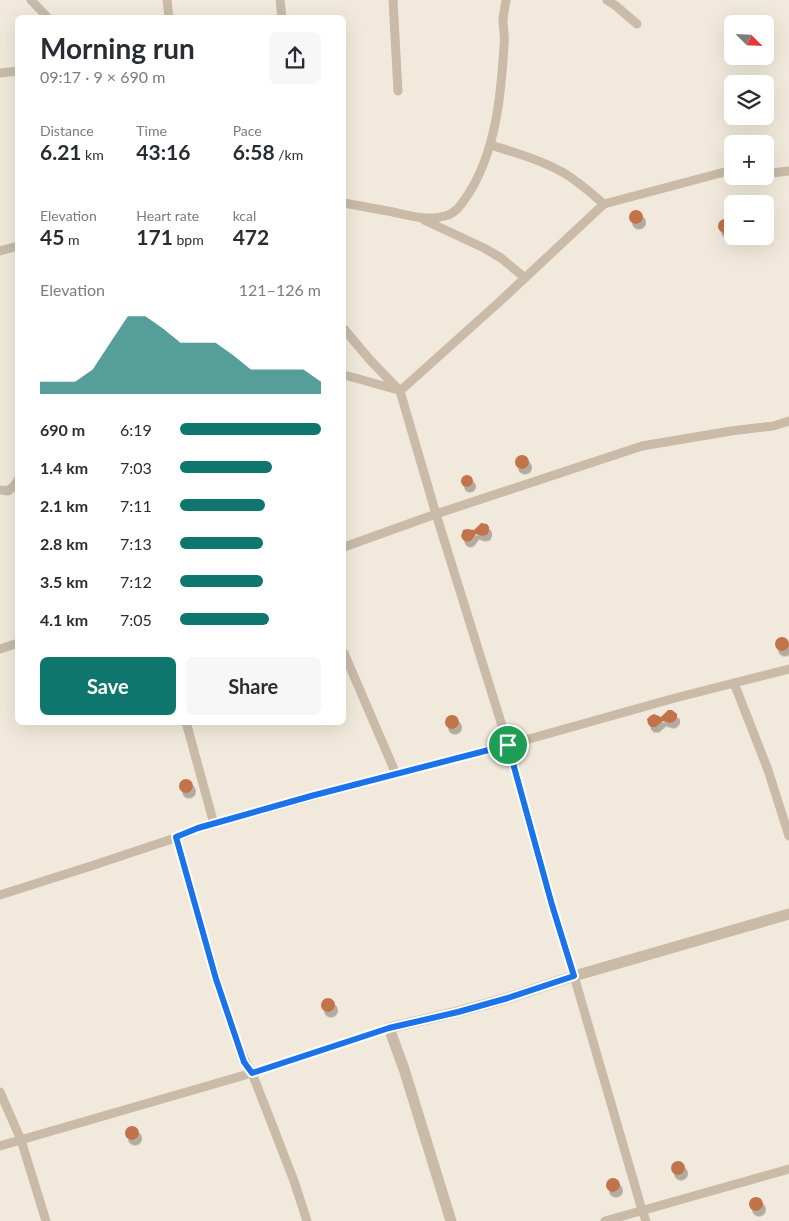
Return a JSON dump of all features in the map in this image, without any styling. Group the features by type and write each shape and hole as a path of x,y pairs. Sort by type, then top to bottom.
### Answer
{"street":[{"path":"31,0 45,15"},
{"path":"167,0 169,15"},
{"path":"280,0 282,15"},
{"path":"393,0 398,92"},
{"path":"422,219 448,216 455,211 473,186 485,161 491,144 497,115 503,63 505,37 503,22 506,0"},
{"path":"607,0 637,24"},
{"path":"0,73 15,71"},
{"path":"491,144 564,173 584,186 604,204"},
{"path":"400,391 604,204 724,172"},
{"path":"774,173 789,172"},
{"path":"346,203 422,219 492,253 525,278"},
{"path":"0,251 15,247"},
{"path":"346,331 400,391 508,745 552,905 646,1221"},
{"path":"346,376 400,391"},
{"path":"346,546 436,514 642,446 773,426 789,421"},
{"path":"0,490 8,490 15,484"},
{"path":"0,649 15,644"},
{"path":"346,658 396,774"},
{"path":"0,895 91,866 198,828 675,698 789,669"},
{"path":"734,683 768,770 789,836"},
{"path":"187,725 214,824"},
{"path":"176,837 216,979 244,1062 252,1073 294,1181 307,1221"},
{"path":"0,1146 252,1073 389,1028 508,998 574,976 789,914"},
{"path":"389,1028 404,1069 451,1221"},
{"path":"0,1092 21,1140 46,1221"},
{"path":"604,1221 789,1169"}],"building":[{"path":"636,210 641,212 643,217 641,222 636,224 631,222 629,217 631,212"},
{"path":"723,220 724,232 720,231 718,226 720,221"},
{"path":"522,455 527,457 529,462 527,467 522,469 517,467 515,462 517,457"},
{"path":"469,475 472,476 472,486 465,487 462,486 461,479 462,476"},
{"path":"481,523 487,524 489,527 487,535 476,534 471,541 463,540 461,536 463,530 474,530"},
{"path":"782,637 787,639 789,644 787,649 782,651 777,649 775,644 777,639"},
{"path":"668,710 672,710 677,714 674,722 663,721 656,727 651,727 648,724 647,719 650,716 654,714 661,717"},
{"path":"452,715 457,717 459,722 457,727 452,729 447,727 445,722 447,717"},
{"path":"186,779 191,781 193,786 191,791 186,793 181,791 179,786 181,781"},
{"path":"328,998 333,1000 335,1005 333,1010 328,1012 323,1010 321,1005 323,1000"},
{"path":"132,1126 137,1128 139,1133 137,1138 132,1140 127,1138 125,1133 127,1128"},
{"path":"678,1161 683,1163 685,1168 683,1173 678,1175 673,1173 671,1168 673,1163"},
{"path":"613,1178 618,1180 620,1185 618,1190 613,1192 608,1190 606,1185 608,1180"},
{"path":"756,1197 761,1199 763,1204 761,1209 756,1211 751,1209 749,1204 751,1199"}],"route":[{"path":"508,745 552,905 574,976 508,998 389,1028 252,1073 244,1062 216,979 176,837 198,828 311,796 508,745"}]}
